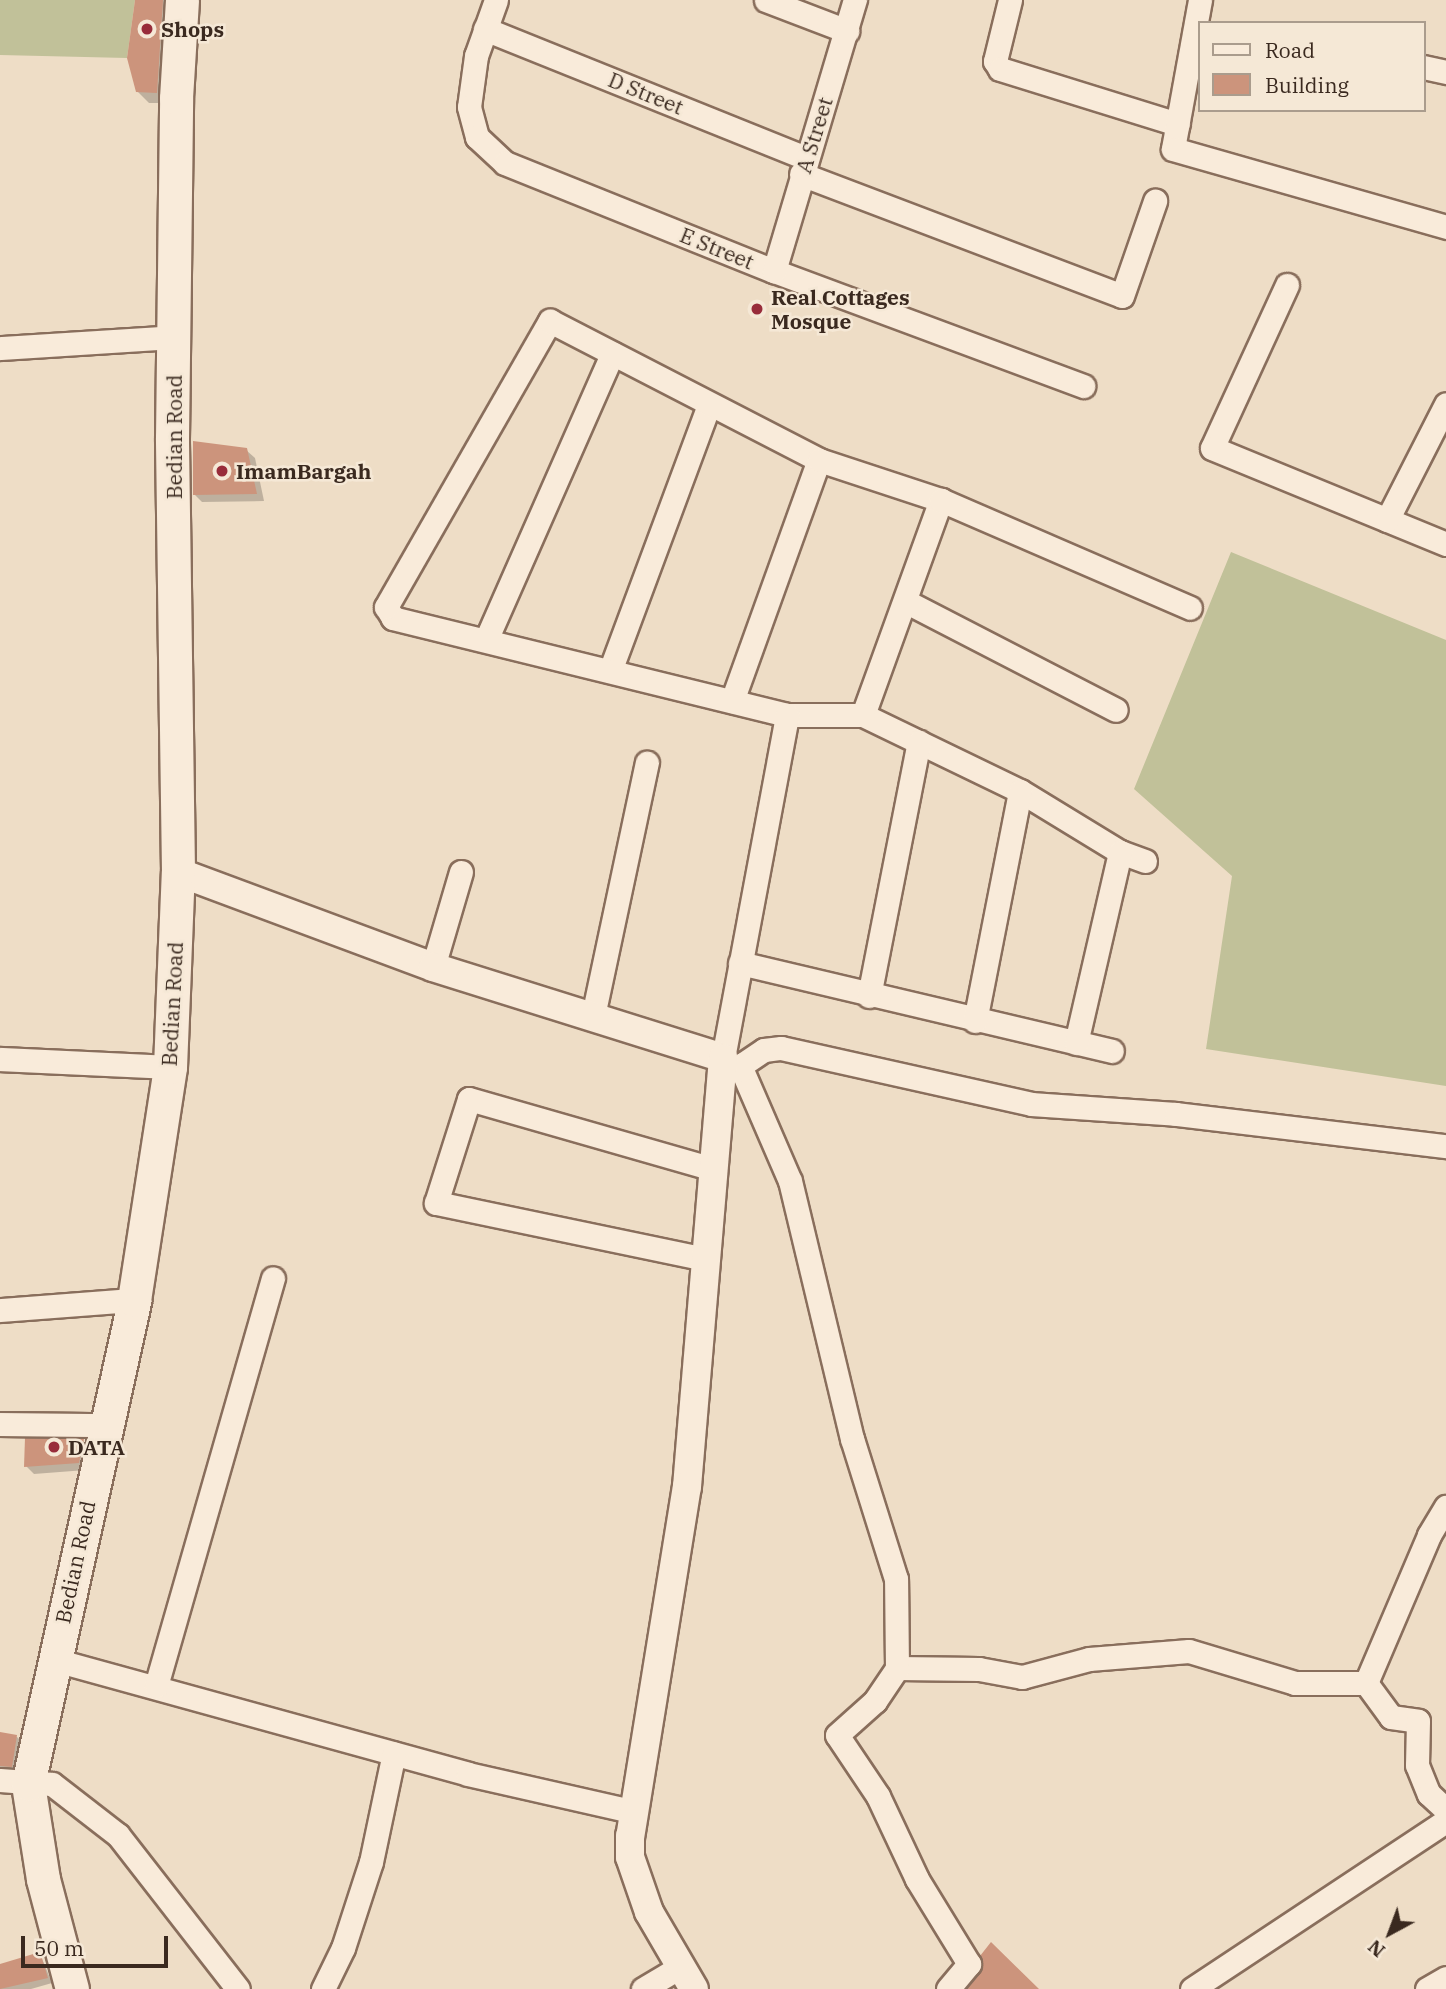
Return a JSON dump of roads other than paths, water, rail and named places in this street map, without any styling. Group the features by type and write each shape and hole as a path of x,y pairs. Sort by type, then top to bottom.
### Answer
{"main road":[{"name":"Bedian Road","path":"72,1989 14,1782 55,1660 103,1425 134,1300 170,1067 178,872 174,337 176,98 182,0"}],"street":[{"path":"485,29 495,0"},
{"path":"766,0 847,31"},
{"name":"A Street","path":"774,271 803,166 855,0"},
{"path":"1010,0 995,61 1000,69 1178,124"},
{"name":"E Street","path":"485,29 476,56 468,107 477,137 505,163 774,271 1083,386"},
{"name":"D Street","path":"485,29 803,166 1122,296 1155,201"},
{"path":"1198,32 1173,149 1446,227"},
{"path":"1425,67 1446,72"},
{"path":"1287,285 1212,448 1446,544"},
{"path":"1145,862 1120,852 1020,791 863,715 787,715 393,618 386,607 547,323 554,321 709,405 819,460 942,500 1190,608"},
{"path":"0,348 174,337"},
{"path":"486,640 612,354"},
{"path":"1387,520 1446,404"},
{"path":"610,671 709,405"},
{"path":"732,701 819,460"},
{"path":"863,715 942,500"},
{"path":"905,601 1116,710"},
{"path":"643,1989 687,1978 649,1912 630,1857 631,1811 687,1486 723,1058 787,715"},
{"path":"869,996 919,742"},
{"path":"593,1016 647,763"},
{"path":"975,1021 1020,791"},
{"path":"1076,1043 1120,852"},
{"path":"178,872 433,967 723,1058"},
{"path":"433,967 461,872"},
{"path":"740,962 869,996 1112,1051"},
{"path":"948,1989 969,1964 917,1878 878,1796 837,1735 875,1701 897,1668 896,1579 856,1451 790,1181 742,1070 749,1058 764,1049 781,1048 1031,1104 1176,1114 1446,1146"},
{"path":"0,1059 170,1067"},
{"path":"705,1259 436,1203 470,1100 713,1169"},
{"path":"156,1686 273,1278"},
{"path":"0,1310 134,1300"},
{"path":"0,1424 103,1425"},
{"path":"1366,1683 1429,1535 1446,1507"},
{"path":"897,1668 979,1669 1021,1677 1089,1659 1189,1651 1295,1683 1366,1683"},
{"path":"55,1660 394,1753 631,1811"},
{"path":"1366,1683 1391,1717 1418,1721 1417,1765 1429,1794 1446,1810"},
{"path":"323,1989 343,1948 372,1861 394,1753"},
{"path":"14,1782 52,1784 118,1835 238,1989"},
{"path":"1192,1989 1446,1821"},
{"path":"1427,1989 1446,1978"}],"place":[{"name":"Shops","path":"147,29"},
{"name":"Real Cottages Mosque","path":"757,309"},
{"name":"ImamBargah","path":"222,471"},
{"name":"DATA","path":"54,1447"}]}
